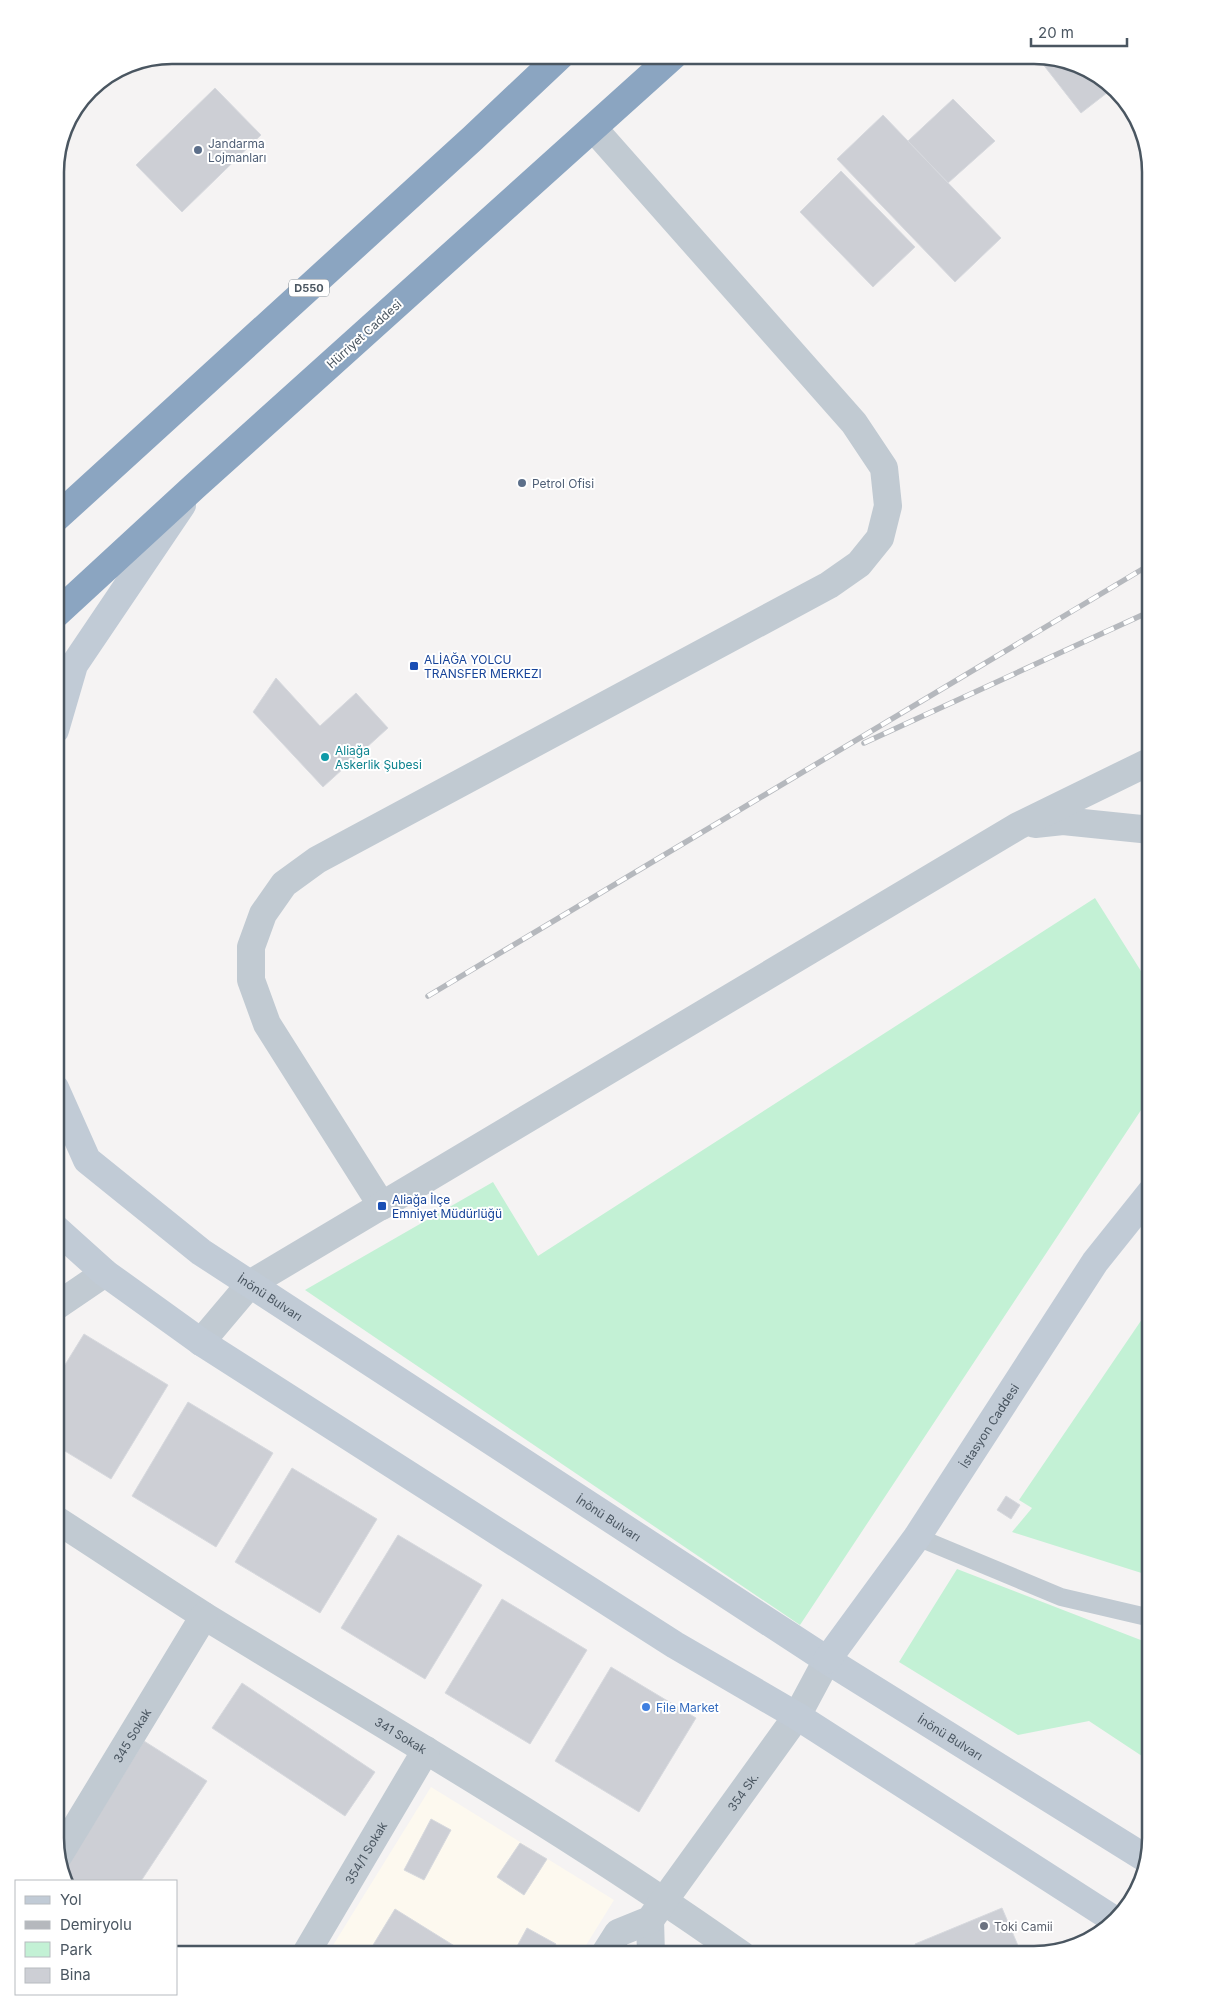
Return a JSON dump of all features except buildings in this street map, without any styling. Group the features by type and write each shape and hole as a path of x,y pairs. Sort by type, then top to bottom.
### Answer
{"highway":[{"name":"D550","path":"64,511 466,145 552,64"},
{"name":"Hürriyet Caddesi","path":"64,607 195,486 664,64"}],"street":[{"path":"382,1206 267,1024 251,980 251,947 263,914 278,892 284,884 318,860 829,585 859,564 880,538 888,506 884,468 854,423 594,129"},
{"path":"64,699 74,665 195,486"},
{"path":"201,1342 250,1284 1018,826 1142,765"},
{"path":"1018,826 1063,821 1142,829"},
{"name":"İnönü Bulvarı","path":"64,1108 87,1160 201,1252 827,1660 1141,1855"},
{"name":"İstasyon Caddesi","path":"827,1660 917,1537 1095,1262 1142,1203"},
{"path":"64,1236 105,1273 201,1342 675,1645 797,1716 1109,1917"},
{"path":"64,1300 105,1273"},
{"name":"341 Sokak","path":"64,1525 204,1616 426,1750 657,1910 725,1946"},
{"name":"345 Sokak","path":"64,1845 204,1616"},
{"name":"354 Sk.","path":"657,1910 797,1716 827,1660"},
{"name":"354/1 Sokak","path":"310,1946 426,1750"},
{"path":"610,1946 618,1933 657,1910"},
{"path":"652,1946 657,1910"}],"lane":[{"path":"917,1537 1061,1596 1142,1616"}],"shaded area":[{"path":"431,1787 614,1900 586,1946 333,1946"}],"green space":[{"path":"1095,898 1142,973 1142,1109 800,1625 305,1290 493,1182 538,1256"},
{"path":"1142,1319 1142,1573 1012,1532 1032,1508 1019,1500"},
{"path":"957,1569 1142,1641 1142,1756 1089,1721 1018,1735 899,1662"}],"railway":[{"path":"428,996 1142,569"},
{"path":"864,743 1142,615"}],"place":[{"name":"Jandarma Lojmanları","path":"198,150"},
{"name":"Petrol Ofisi","path":"522,483"},
{"name":"ALİAĞA YOLCU TRANSFER MERKEZI","path":"414,666"},
{"name":"Aliağa Askerlik Şubesi","path":"325,757"},
{"name":"Aliağa İlçe Emniyet Müdürlüğü","path":"382,1206"},
{"name":"File Market","path":"646,1707"},
{"name":"Toki Camii","path":"984,1926"}]}
